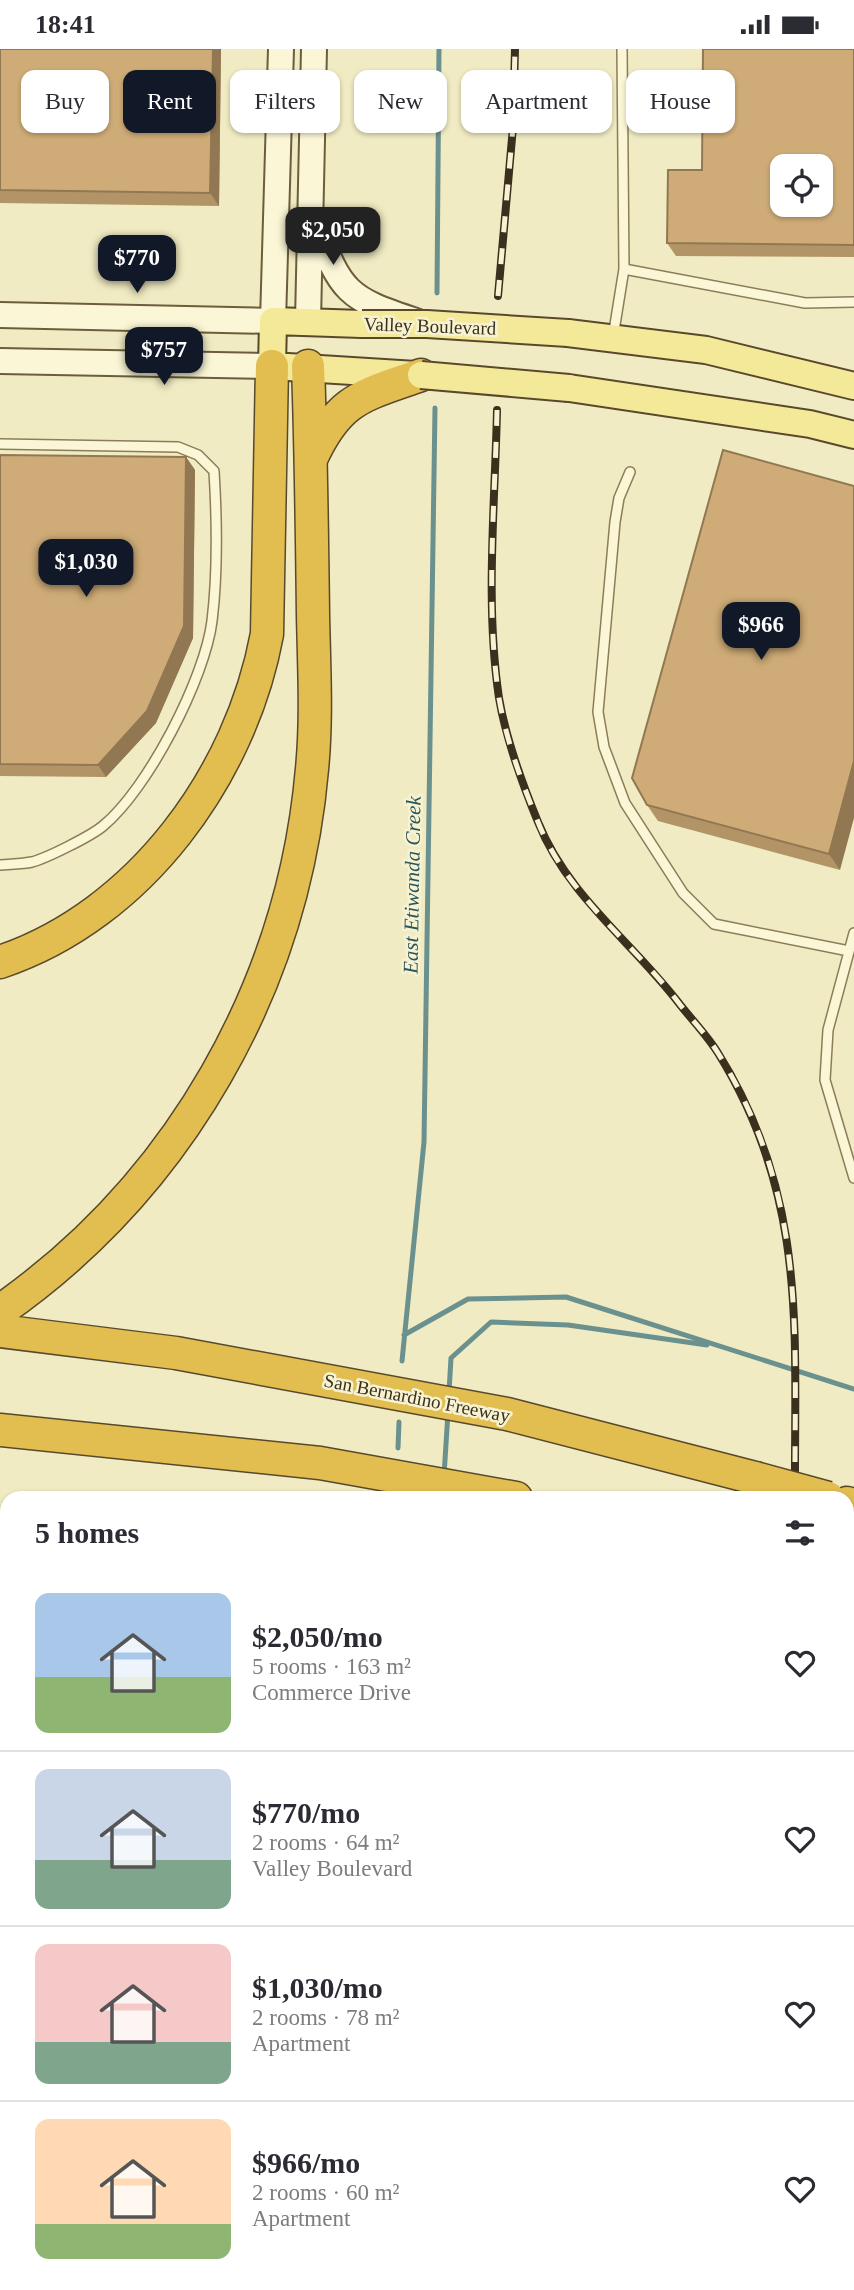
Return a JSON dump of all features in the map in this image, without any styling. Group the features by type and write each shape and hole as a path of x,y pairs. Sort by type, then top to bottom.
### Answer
{"highway":[{"path":"0,962 58,936 114,898 161,851 195,810 239,732 261,670 267,634 272,366"},
{"path":"0,1311 71,1256 146,1176 204,1100 225,1064 246,1021 265,971 298,869 312,768 308,366"},
{"path":"311,460 324,432 361,384 421,375"},
{"name":"San Bernardino Freeway","path":"13,1332 176,1353 507,1414 802,1491"},
{"path":"0,1430 320,1463 477,1491"}],"main road":[{"name":"Valley Boulevard","path":"273,321 308,321 362,312 427,324 613,337 706,350 854,386"},
{"path":"273,321 272,366 308,366 361,384"},
{"path":"308,321 308,366"},
{"path":"421,375 569,388 810,424 854,435"}],"street":[{"path":"273,321 281,49"},
{"path":"308,321 314,49"},
{"path":"311,211 332,270 362,312"},
{"name":"Valley Boulevard","path":"0,315 273,321"},
{"path":"0,361 272,366"}],"lane":[{"path":"613,337 624,269 622,49"},
{"path":"624,269 805,303 854,302"},
{"path":"0,444 178,447 198,455 214,471 215,497 212,622 203,657 173,729 131,795 103,827 34,862 0,865"},
{"path":"630,472 619,498 615,522 598,712 604,747 625,803 683,893 714,924 849,951"},
{"path":"854,933 828,1030 825,1080 854,1178"}],"building":[{"path":"0,49 213,49 213,70 123,70 123,133 211,133 210,193 0,190"},
{"path":"703,49 854,49 854,245 667,243 668,170 702,170 702,133 735,133 735,70 703,70"},
{"path":"723,450 854,486 854,761 829,854 647,805 632,778"},
{"path":"0,455 186,457 184,626 147,711 98,765 0,764"}],"waterway":[{"name":"East Etiwanda Creek","path":"437,293 439,49"},
{"name":"East Etiwanda Creek","path":"402,1361 424,1142 435,408"},
{"path":"404,1335 468,1299 566,1297 854,1389"},
{"path":"449,1392 451,1358 491,1322 568,1325 707,1345"},
{"path":"444,1476 448,1412"},
{"name":"East Etiwanda Creek","path":"398,1448 399,1422"}],"railway":[{"path":"498,296 513,127 515,49"},
{"path":"497,410 492,627 499,698 506,730 526,792 550,848 583,895 660,980 714,1046 747,1107 768,1161 782,1215 790,1269 794,1324 795,1491"}]}
